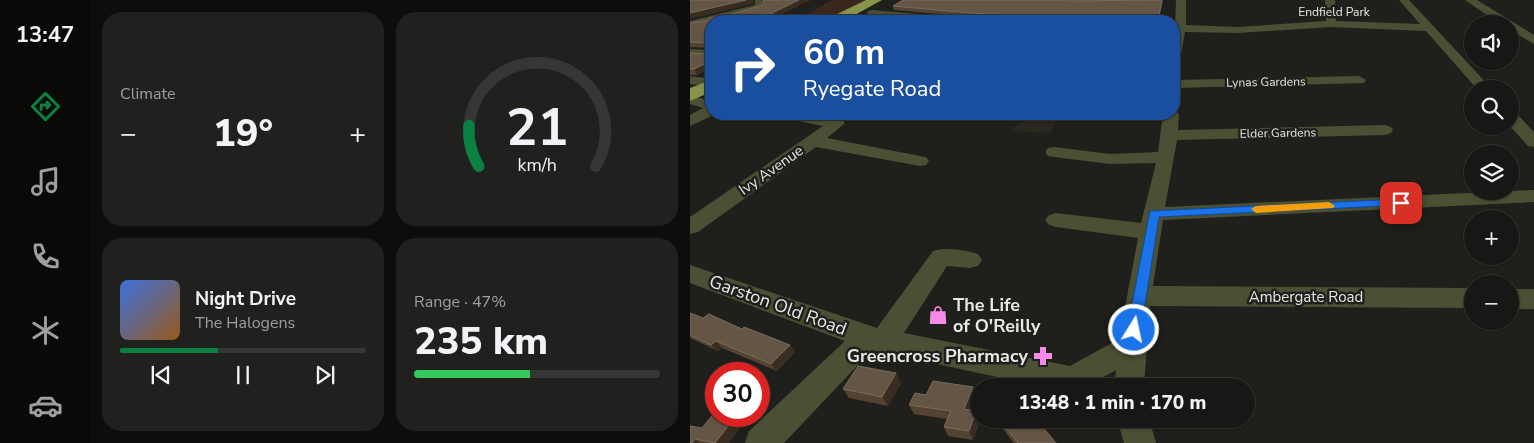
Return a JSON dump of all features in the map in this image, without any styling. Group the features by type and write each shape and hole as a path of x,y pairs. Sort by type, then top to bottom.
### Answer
{"highway":[{"path":"846,15 876,0"},
{"path":"868,15 896,0"}],"street":[{"path":"738,15 761,5 760,0"},
{"path":"1068,0 1114,0"},
{"path":"1179,15 1181,0"},
{"path":"1330,0 1331,24"},
{"path":"1404,0 1477,80"},
{"path":"1470,0 1494,15"},
{"path":"872,13 896,15"},
{"path":"690,24 705,22"},
{"name":"Endfield Park","path":"1180,31 1238,30 1331,24 1428,28"},
{"path":"1519,30 1534,40"},
{"path":"690,53 705,54"},
{"name":"Lynas Gardens","path":"1180,84 1358,80"},
{"path":"698,86 705,98"},
{"path":"690,121 705,112"},
{"path":"813,141 837,123 819,120"},
{"path":"1129,378 1131,346 1152,223 1170,136 1171,120"},
{"path":"1519,126 1534,142"},
{"name":"Elder Gardens","path":"1170,136 1385,130"},
{"name":"Ivy Avenue","path":"690,227 813,141 920,161"},
{"path":"1054,152 1110,159 1166,157"},
{"path":"1056,220 1152,223 1534,196"},
{"path":"761,443 875,339 942,257 970,260"},
{"name":"Garston Old Road","path":"690,274 875,339 1057,378"},
{"name":"Ambergate Road","path":"1140,296 1464,298"},
{"path":"1519,299 1534,299"},
{"name":"Garston Old Road","path":"1087,378 1131,346"},
{"path":"1136,428 1140,443"}],"shaded area":[{"path":"832,0 868,0 835,15 806,15"},
{"path":"1024,120 1057,120 1050,133 1010,131"}],"building":[{"path":"690,0 746,0 690,13"},
{"path":"764,0 799,0 770,14 786,15 729,15 763,5"},
{"path":"903,0 1162,0 1159,15 1010,15 893,6"},
{"path":"705,21 705,43 690,42 690,23"},
{"path":"690,53 705,54 705,64 690,69"},
{"path":"690,313 703,318 709,314 742,329 744,327 790,345 771,364 716,341 711,345 690,335"},
{"path":"858,366 896,373 882,397 843,389"},
{"path":"933,381 970,387 970,394 964,409 970,410 969,431 944,427 951,411 909,405 915,393 926,395"},
{"path":"705,424 705,427 727,427 715,443 695,439 690,443 690,426 702,428"},
{"path":"1006,428 1044,428 1056,443 1018,443"}],"slow traffic":[{"path":"1256,209 1329,206"}],"place":[{"name":"The Life of O'Reilly","path":"938,315"},
{"name":"Greencross Pharmacy","path":"1043,356"}],"route":[{"path":"1134,330 1154,214 1401,203"}]}
